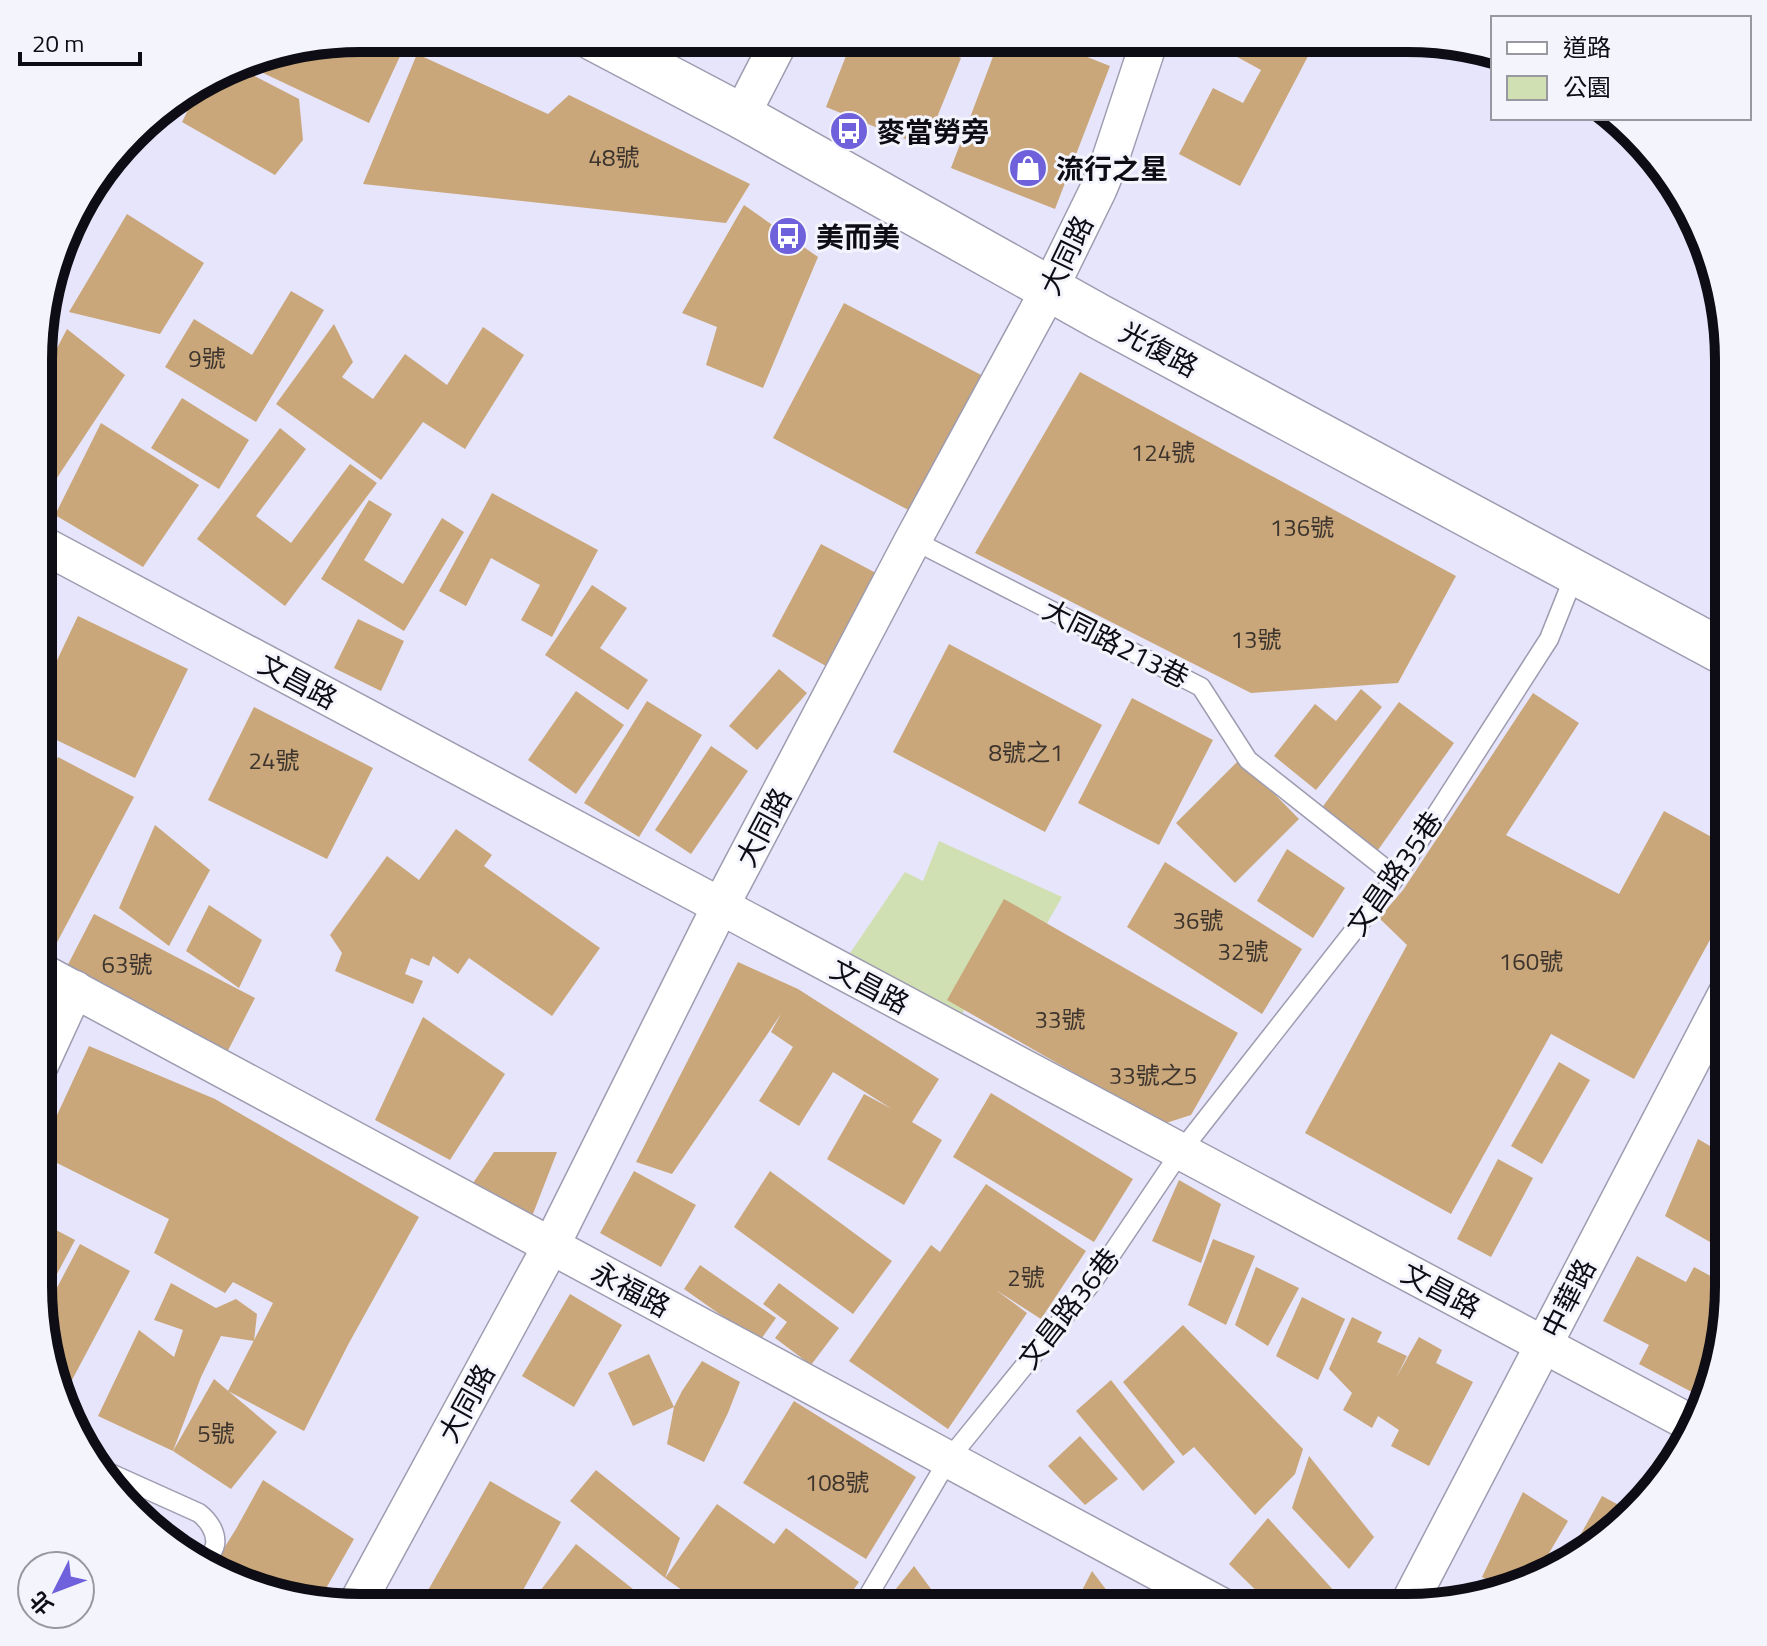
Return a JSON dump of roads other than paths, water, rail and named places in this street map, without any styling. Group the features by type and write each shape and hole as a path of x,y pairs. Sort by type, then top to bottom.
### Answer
{"main road":[{"name":"光復路","path":"620,52 741,116 1098,316 1715,648"}],"street":[{"path":"741,116 774,52"},
{"name":"大同路","path":"362,1594 551,1246 720,907 1050,288 1108,166 1146,52"},
{"name":"文昌路","path":"52,550 1684,1420"},
{"name":"永福路","path":"52,977 1199,1594"},
{"path":"52,1039 75,989"},
{"name":"中華路","path":"1414,1594 1715,1016"}],"lane":[{"name":"大同路213巷","path":"913,540 1201,687 1248,760 1396,877"},
{"name":"文昌路35巷","path":"1181,1151 1396,877 1549,639 1575,574"},
{"name":"文昌路36巷","path":"869,1594 948,1460 1094,1280 1181,1151"},
{"path":"119,1477 199,1513 209,1521 215,1545 209,1555"}],"place":[{"name":"麥當勞旁","path":"849,131"},
{"name":"流行之星","path":"1028,168"},
{"name":"美而美","path":"788,236"}]}
